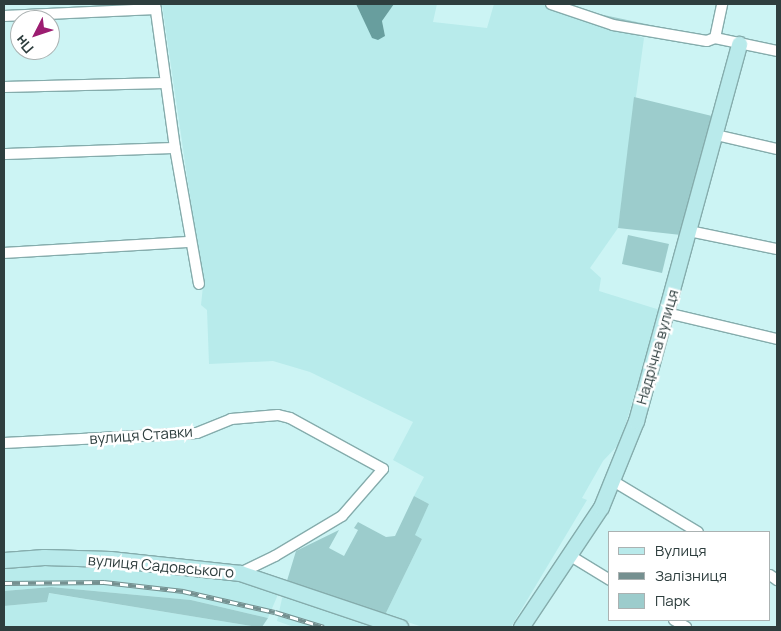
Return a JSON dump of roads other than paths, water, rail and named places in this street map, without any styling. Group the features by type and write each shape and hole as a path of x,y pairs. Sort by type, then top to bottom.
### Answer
{"street":[{"path":"551,4 614,25 707,41 715,38 777,51"},
{"path":"715,38 722,4"},
{"path":"4,16 156,6 175,148 199,284"},
{"name":"Надрічна вулиця","path":"521,627 601,507 614,481 642,404 739,44"},
{"path":"4,87 165,83"},
{"path":"716,135 777,148"},
{"path":"4,154 175,148"},
{"path":"689,231 777,249"},
{"path":"4,253 191,242"},
{"path":"667,313 777,338"},
{"name":"вулиця Ставки","path":"4,443 197,433 231,419 278,415 290,418 383,469 342,516 275,556 240,573"},
{"path":"614,481 696,531"},
{"path":"569,555 608,579"},
{"name":"вулиця Садовського","path":"4,560 44,557 110,560 240,573 400,627"}],"railway":[{"path":"4,583 104,582 183,591 275,612 324,627"}]}
